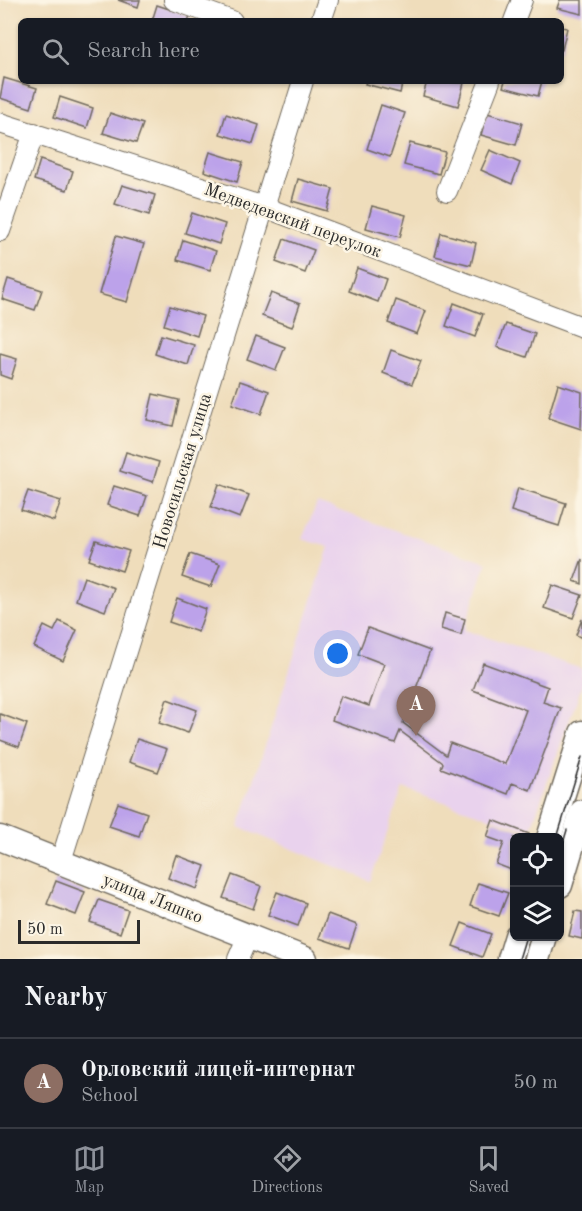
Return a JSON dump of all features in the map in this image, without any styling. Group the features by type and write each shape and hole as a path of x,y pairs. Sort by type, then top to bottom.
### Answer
{"main road":[{"path":"550,833 582,733"},
{"path":"564,872 582,812"},
{"name":"улица Ляшко","path":"0,838 305,959"},
{"path":"510,959 515,941"},
{"path":"537,959 542,941"}],"street":[{"path":"174,0 224,18"},
{"path":"322,18 328,0"},
{"path":"515,18 522,0"},
{"name":"Новосильская улица","path":"61,861 302,84"},
{"path":"447,191 489,84"},
{"name":"Медведевский переулок","path":"0,123 264,207 582,327"},
{"path":"0,231 34,133"},
{"path":"238,959 248,936"}],"shaded area":[{"path":"317,503 487,562 464,630 582,669 582,685 530,831 403,788 370,881 239,827 329,547 302,539"}],"building":[{"path":"118,0 140,0 138,7"},
{"path":"560,0 582,0 582,14 557,8"},
{"path":"157,5 190,16 189,18 153,18"},
{"path":"4,78 37,88 31,108 0,98"},
{"path":"365,84 402,84 400,93"},
{"path":"426,84 464,84 458,106 423,96"},
{"path":"504,84 541,84 538,96 503,87"},
{"path":"60,97 93,108 87,128 54,117"},
{"path":"381,105 405,113 390,157 367,149"},
{"path":"110,113 143,124 136,143 103,133"},
{"path":"487,113 522,123 516,145 481,135"},
{"path":"226,114 259,125 253,144 220,134"},
{"path":"410,143 445,152 439,174 404,165"},
{"path":"490,150 520,163 512,184 481,170"},
{"path":"210,152 243,162 237,182 204,171"},
{"path":"40,160 73,171 67,190 34,180"},
{"path":"298,179 333,189 327,211 292,201"},
{"path":"122,185 155,195 149,215 115,204"},
{"path":"372,206 406,215 400,237 366,228"},
{"path":"192,213 225,224 219,244 185,233"},
{"path":"441,233 476,243 471,265 435,256"},
{"path":"116,236 144,244 127,302 99,294"},
{"path":"284,239 314,250 305,273 276,262"},
{"path":"183,240 216,251 210,270 177,260"},
{"path":"357,268 386,279 378,302 349,291"},
{"path":"8,279 42,290 35,310 2,299"},
{"path":"271,293 300,304 292,327 262,316"},
{"path":"396,300 426,311 417,334 388,323"},
{"path":"454,303 483,314 475,337 446,326"},
{"path":"170,306 203,316 197,336 164,325"},
{"path":"506,324 535,334 527,357 497,347"},
{"path":"161,335 194,345 188,365 155,354"},
{"path":"256,336 285,347 276,370 247,359"},
{"path":"391,350 421,361 412,384 383,373"},
{"path":"0,354 17,359 11,379 0,375"},
{"path":"240,381 269,391 261,414 232,404"},
{"path":"558,384 582,392 581,429 548,418"},
{"path":"153,394 179,400 173,426 147,420"},
{"path":"126,452 159,462 153,482 120,471"},
{"path":"219,484 249,495 240,518 211,507"},
{"path":"114,486 147,496 140,516 107,505"},
{"path":"518,488 566,503 559,526 511,511"},
{"path":"28,491 61,501 54,521 21,510"},
{"path":"96,541 129,551 122,571 89,560"},
{"path":"190,554 220,564 211,587 182,577"},
{"path":"582,559 582,584 574,581"},
{"path":"84,577 114,588 105,611 76,600"},
{"path":"552,585 582,595 573,618 544,608"},
{"path":"177,598 206,609 198,632 169,622"},
{"path":"445,613 465,619 461,635 441,629"},
{"path":"582,619 582,638 576,635"},
{"path":"59,621 77,630 63,661 34,647 44,626 54,631"},
{"path":"368,628 430,651 403,723 446,755 450,743 505,764 526,710 473,690 483,663 548,687 543,702 561,708 530,790 512,783 508,794 441,768 443,763 400,731 395,743 332,720 341,696 369,706 384,664 358,654"},
{"path":"167,699 197,710 188,733 159,723"},
{"path":"0,714 27,724 19,747 0,740"},
{"path":"137,739 167,749 158,772 129,762"},
{"path":"118,803 147,813 139,836 109,826"},
{"path":"493,820 526,833 510,833 510,869 496,864 504,843 487,837"},
{"path":"176,855 205,866 197,889 168,878"},
{"path":"232,875 261,886 253,909 223,898"},
{"path":"56,881 85,892 76,915 47,904"},
{"path":"478,883 508,893 499,916 470,906"},
{"path":"277,892 306,903 298,926 268,915"},
{"path":"99,900 128,910 120,933 90,922"},
{"path":"575,911 582,912 582,939 569,936"},
{"path":"328,914 357,925 349,948 319,938"},
{"path":"462,923 491,934 482,957 453,946"}],"tram line":[{"path":"559,833 582,757"},
{"path":"564,840 567,830"},
{"path":"519,959 524,941"}],"place":[{"name":"Орловский лицей-интернат","path":"416,736"}]}
